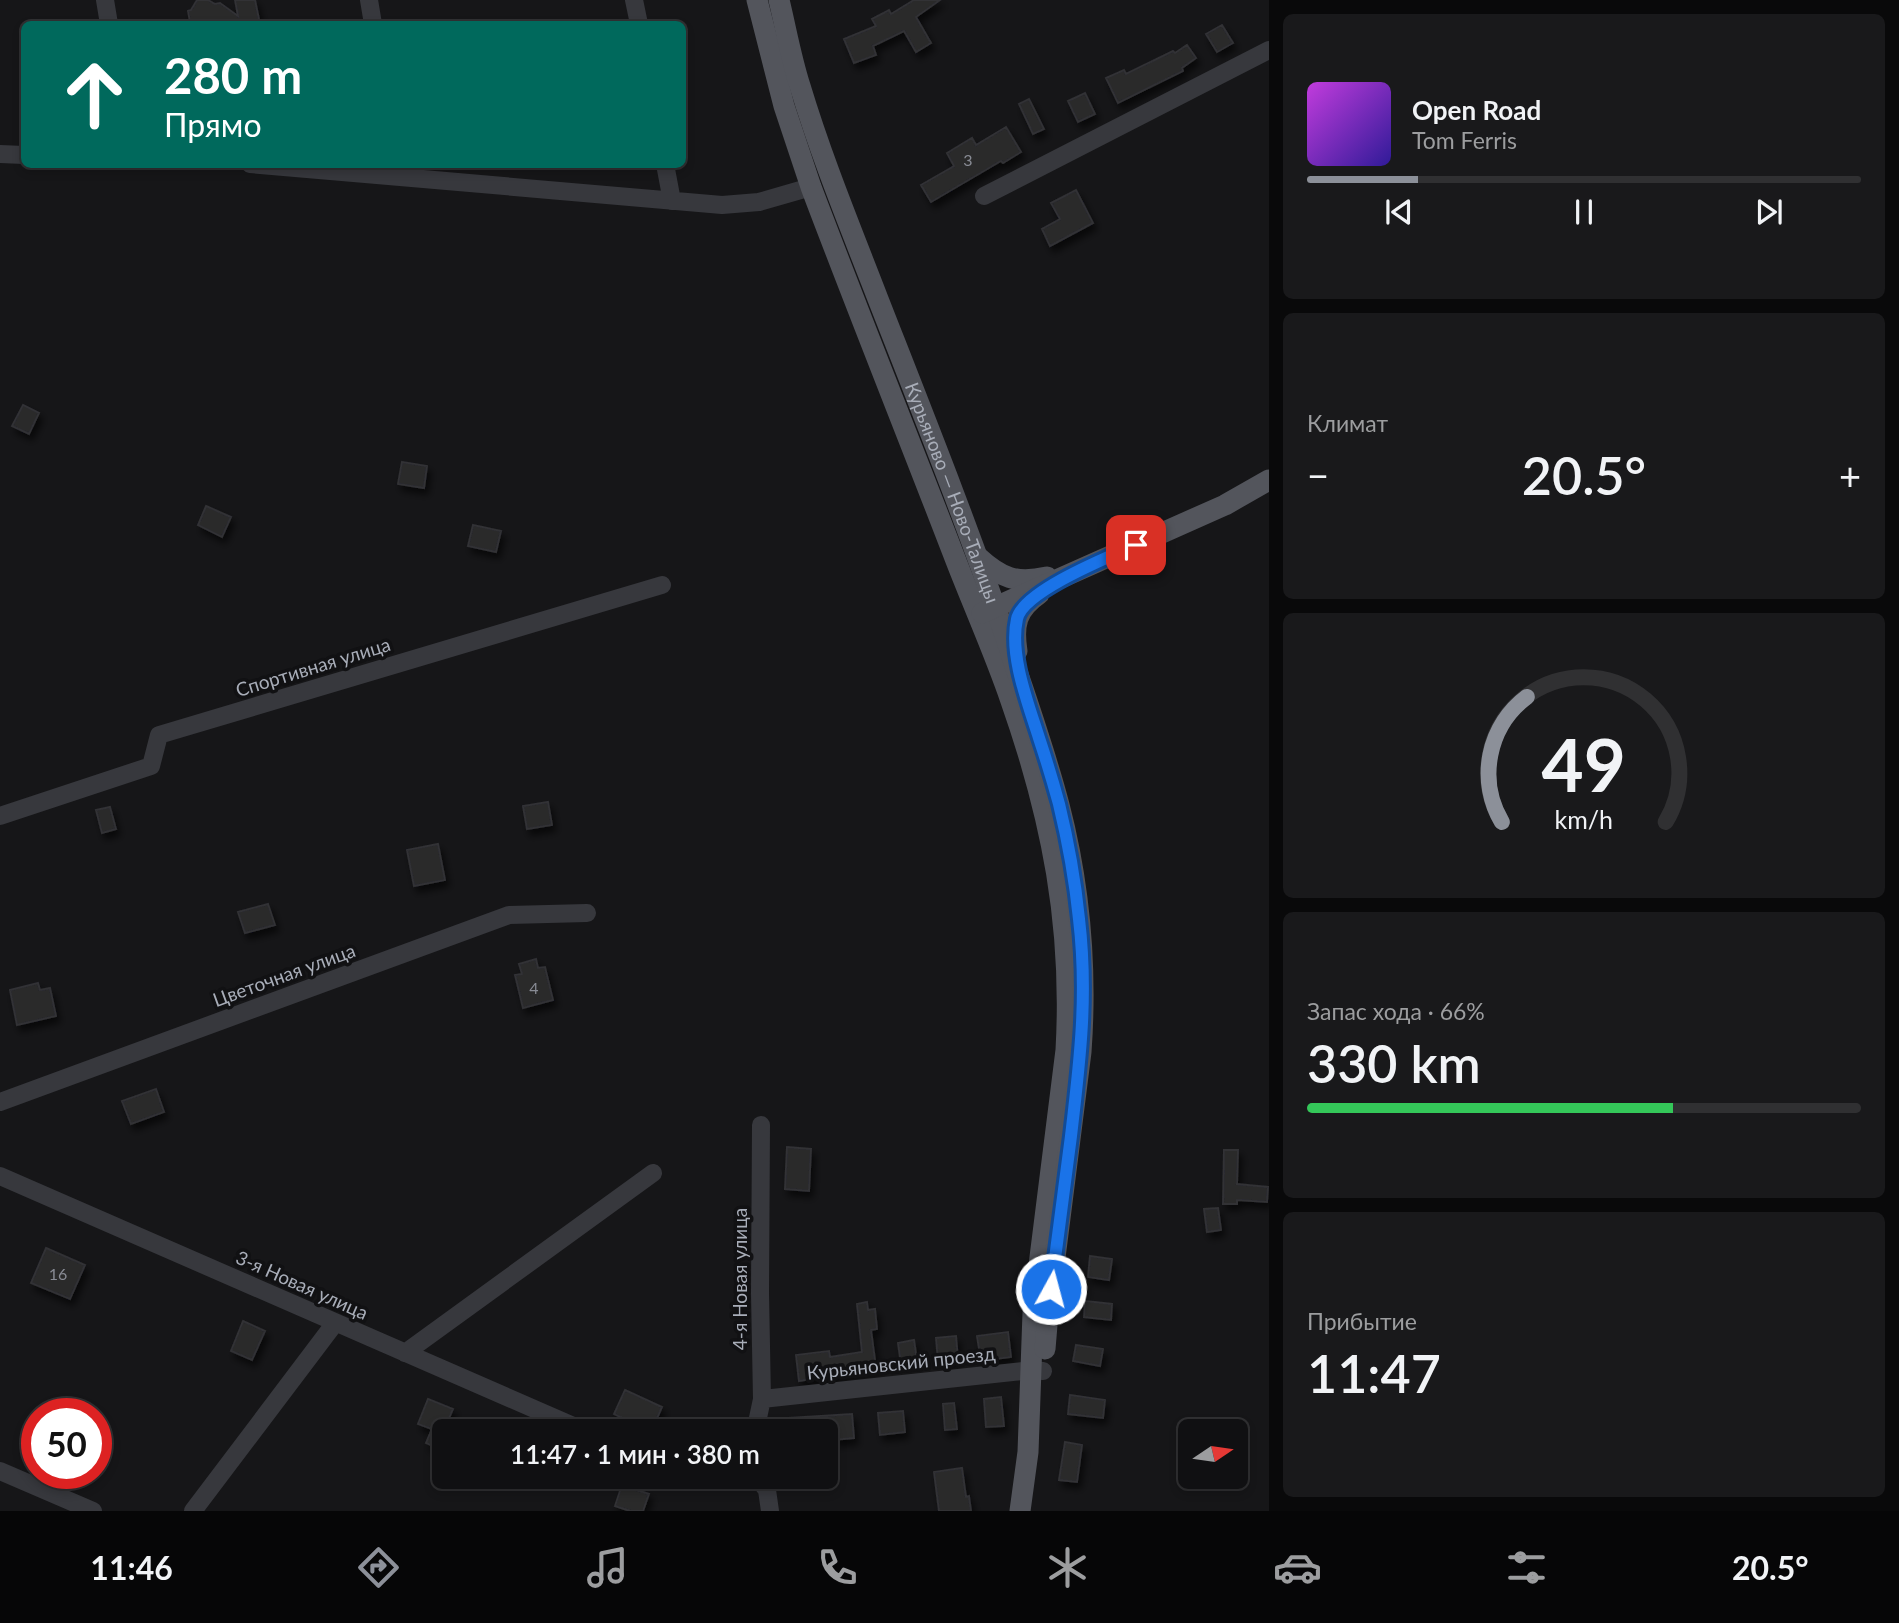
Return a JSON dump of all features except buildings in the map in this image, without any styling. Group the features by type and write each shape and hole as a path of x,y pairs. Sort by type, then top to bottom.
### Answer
{"main road":[{"name":"Курьяново — Ново-Талицы","path":"757,0 783,106 811,187 986,611 1025,694 1056,794 1071,859 1080,920 1084,1010 1048,1313 1038,1371"},
{"name":"Курьяново — Ново-Талицы","path":"779,0 799,83 819,145 977,556 986,611 1044,810 1056,862 1066,948 1066,1050 1033,1313 1038,1371"},
{"path":"986,611 1225,505 1269,480"},
{"path":"977,556 994,572 1017,580 1033,580 1083,569"},
{"path":"1025,694 1014,637 1017,615 1034,597 1083,569"},
{"path":"1020,1511 1038,1371"},
{"path":"1026,1511 1038,1450 1038,1371"}],"street":[{"path":"105,0 108,21"},
{"path":"369,0 372,21"},
{"path":"634,0 638,21"},
{"path":"984,196 1269,50"},
{"path":"0,154 21,155"},
{"path":"335,168 398,171 722,205 759,202 811,187"},
{"path":"666,168 672,201"},
{"name":"Спортивная улица","path":"0,816 151,766 159,735 662,585"},
{"name":"Цветочная улица","path":"0,1102 509,915 587,913"},
{"name":"4-я Новая улица","path":"758,1419 762,1399 761,1125"},
{"path":"405,1353 653,1173"},
{"name":"3-я Новая улица","path":"0,1176 557,1419"},
{"path":"192,1511 335,1323"},
{"name":"Курьяновский проезд","path":"762,1399 1038,1371"},
{"path":"0,1471 93,1511"},
{"path":"766,1489 770,1511"}],"route":[{"path":"1051,1289 1081,1052 1084,974 1071,859 1059,806 1025,694 1014,637 1017,615 1034,597 1083,569 1136,545"}]}
